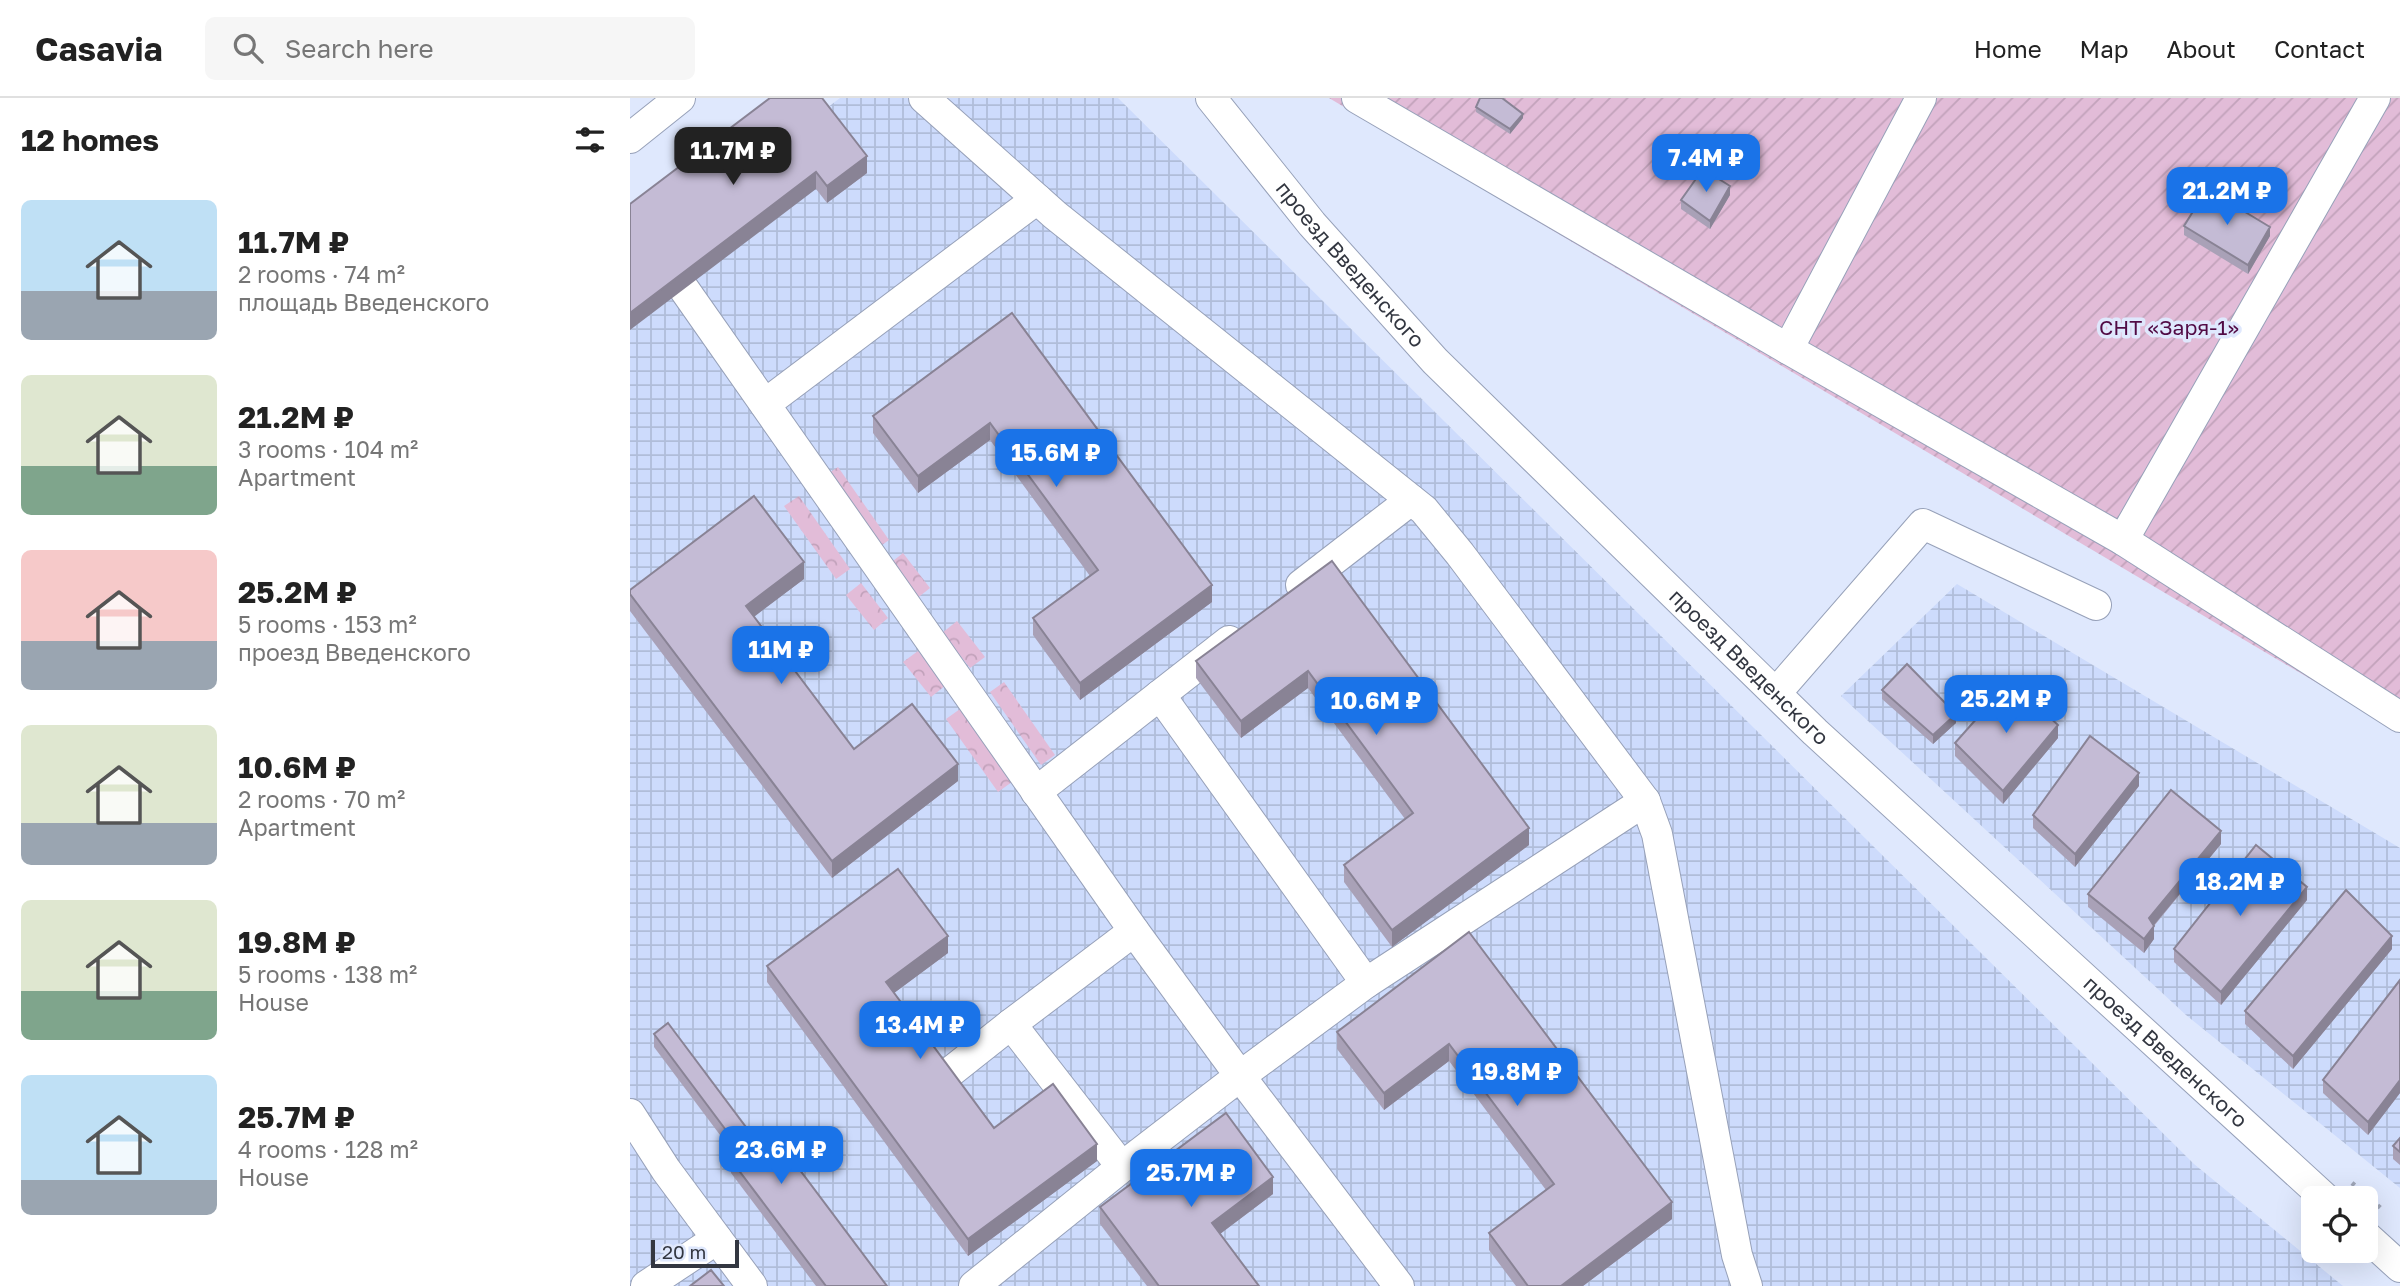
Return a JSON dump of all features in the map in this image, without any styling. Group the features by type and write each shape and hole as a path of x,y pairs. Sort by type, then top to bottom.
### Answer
{"street":[{"path":"630,138 680,98"},
{"path":"924,98 1037,199 1424,510 1645,801 1657,834 1737,1255 1747,1286"},
{"name":"проезд Введенского","path":"1210,98 1312,223 1435,361 1776,693 2312,1186"},
{"path":"1357,98 2123,540 2400,718"},
{"path":"1788,349 1921,98"},
{"path":"2123,540 2375,98"},
{"path":"765,404 1037,199"},
{"path":"684,289 1134,931 1399,1286"},
{"path":"1280,602 1411,499"},
{"path":"1776,693 1923,524 2096,604"},
{"path":"1036,792 1247,627"},
{"path":"1160,695 1366,983"},
{"path":"974,1286 1122,1167 1366,983 1645,801"},
{"path":"944,1077 1134,931"},
{"path":"1011,1024 1122,1167"},
{"path":"630,1114 666,1170 752,1286"},
{"path":"646,1286 717,1239"},
{"path":"2378,1247 2400,1267"}],"shaded area":[{"path":"840,98 1118,98 2194,1164 2301,1252 2301,1263 2315,1263 2343,1286 630,1286 630,258"},
{"path":"1957,584 2400,848 2400,1188 2186,1015 1841,696"}],"green space":[{"name":"СНТ «Заря-1»","path":"1329,98 2400,98 2400,732"},
{"path":"838,467 889,540 875,550 823,477"},
{"path":"799,496 850,569 836,579 784,506"},
{"path":"903,553 930,588 915,600 888,565"},
{"path":"861,583 888,618 874,630 846,595"},
{"path":"957,621 985,657 970,668 942,633"},
{"path":"918,651 946,685 931,697 903,662"},
{"path":"1004,682 1055,755 1041,765 990,692"},
{"path":"960,709 1012,782 998,792 946,719"}],"building":[{"path":"770,98 822,98 867,156 827,186 816,172 630,313 630,204"},
{"path":"1480,98 1502,98 1523,114 1510,129 1476,107"},
{"path":"1703,169 1730,186 1710,221 1681,200"},
{"path":"2207,189 2270,227 2248,265 2184,226"},
{"path":"1012,313 1212,585 1080,683 1033,618 1098,570 990,423 918,476 873,416"},
{"path":"754,496 804,562 746,606 854,749 912,704 958,764 832,861 630,594 630,590"},
{"path":"1332,561 1529,828 1392,930 1344,865 1413,813 1308,671 1241,721 1196,661"},
{"path":"1907,664 1956,714 1933,735 1882,690"},
{"path":"2010,681 2058,725 2003,791 1955,743"},
{"path":"2090,736 2139,773 2075,854 2033,815"},
{"path":"2171,790 2221,831 2149,918 2154,926 2144,939 2088,894"},
{"path":"2256,845 2307,887 2221,992 2174,949"},
{"path":"898,869 948,936 886,982 994,1128 1053,1084 1097,1144 968,1239 767,966"},
{"path":"2346,890 2392,936 2293,1056 2245,1011"},
{"path":"1469,932 1672,1202 1561,1286 1528,1286 1489,1233 1554,1184 1449,1044 1384,1093 1337,1032"},
{"path":"2400,980 2400,1080 2368,1122 2323,1080"},
{"path":"668,1023 758,1143 772,1133 887,1286 826,1286 731,1160 740,1149 654,1034"},
{"path":"1226,1113 1273,1177 1212,1223 1259,1286 1159,1286 1100,1207"},
{"path":"2400,1138 2400,1152 2393,1146"},
{"path":"711,1270 724,1286 690,1286"}]}
